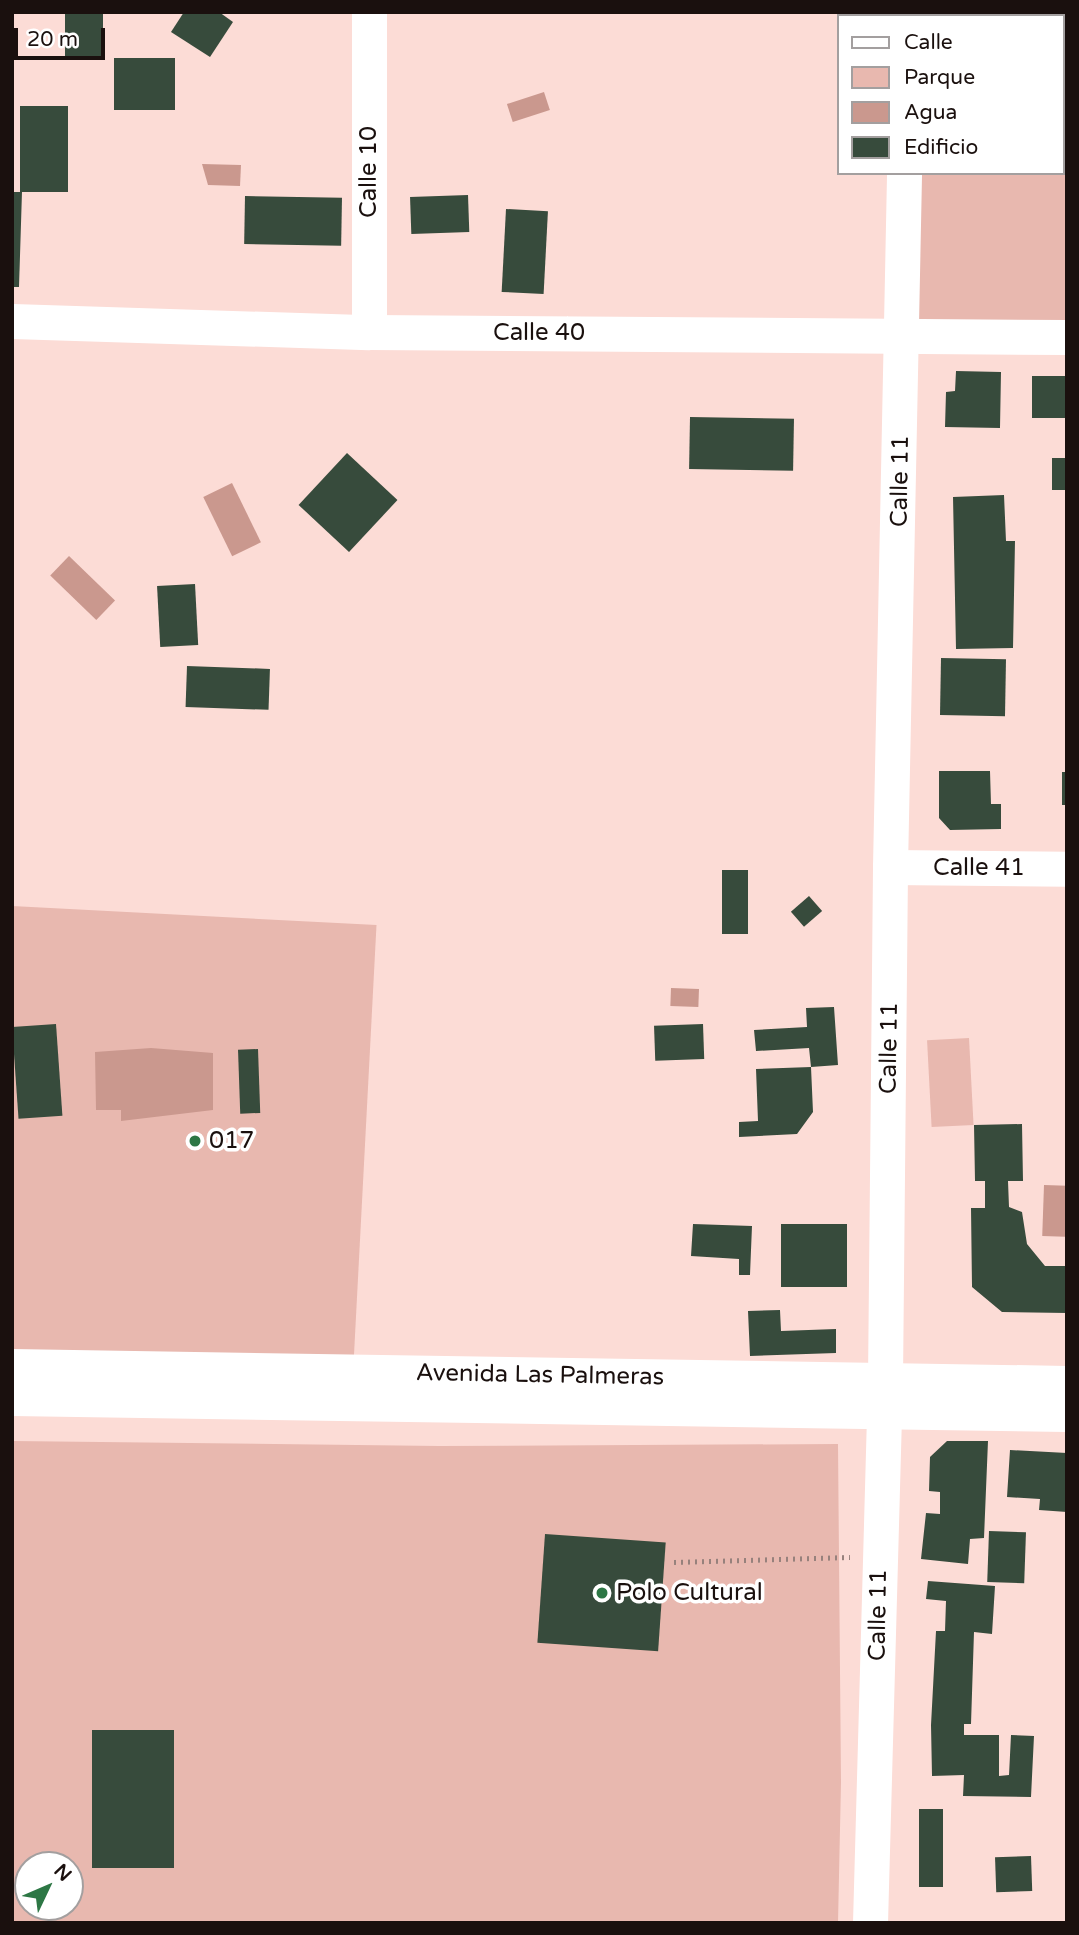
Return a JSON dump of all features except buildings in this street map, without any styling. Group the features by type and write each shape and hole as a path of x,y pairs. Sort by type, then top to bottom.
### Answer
{"main road":[{"name":"Avenida Las Palmeras","path":"12,1368 885,1395 1067,1413"},
{"name":"Avenida Las Palmeras","path":"12,1397 885,1395 1067,1385"}],"street":[{"name":"Calle 10","path":"369,12 369,332"},
{"name":"Calle 11","path":"870,1923 885,1395 890,867 903,335 904,175"},
{"name":"Calle 40","path":"12,321 369,332 1067,337"},
{"name":"Calle 41","path":"890,867 1067,869"}],"path":[{"path":"674,1562 879,1556"}],"green space":[{"path":"1067,12 1067,336 903,335 904,175 1065,175 1065,14 906,14"},
{"name":"017","path":"12,906 376,925 353,1376 12,1359"},
{"path":"969,1038 974,1125 932,1127 927,1040"},
{"path":"12,1441 439,1446 838,1444 841,1782 838,1923 12,1923"}],"water":[{"path":"544,92 550,110 513,122 507,104"},
{"path":"202,164 241,165 240,186 208,185"},
{"path":"232,483 261,542 232,556 203,497"},
{"path":"69,556 115,600 96,620 50,575"},
{"path":"671,988 699,989 698,1007 670,1006"},
{"path":"151,1048 213,1053 213,1110 121,1121 121,1110 96,1110 95,1052"},
{"path":"1044,1185 1067,1186 1065,1237 1042,1236"}],"place":[{"name":"017","path":"195,1141"},
{"name":"Polo Cultural","path":"602,1593"}]}
